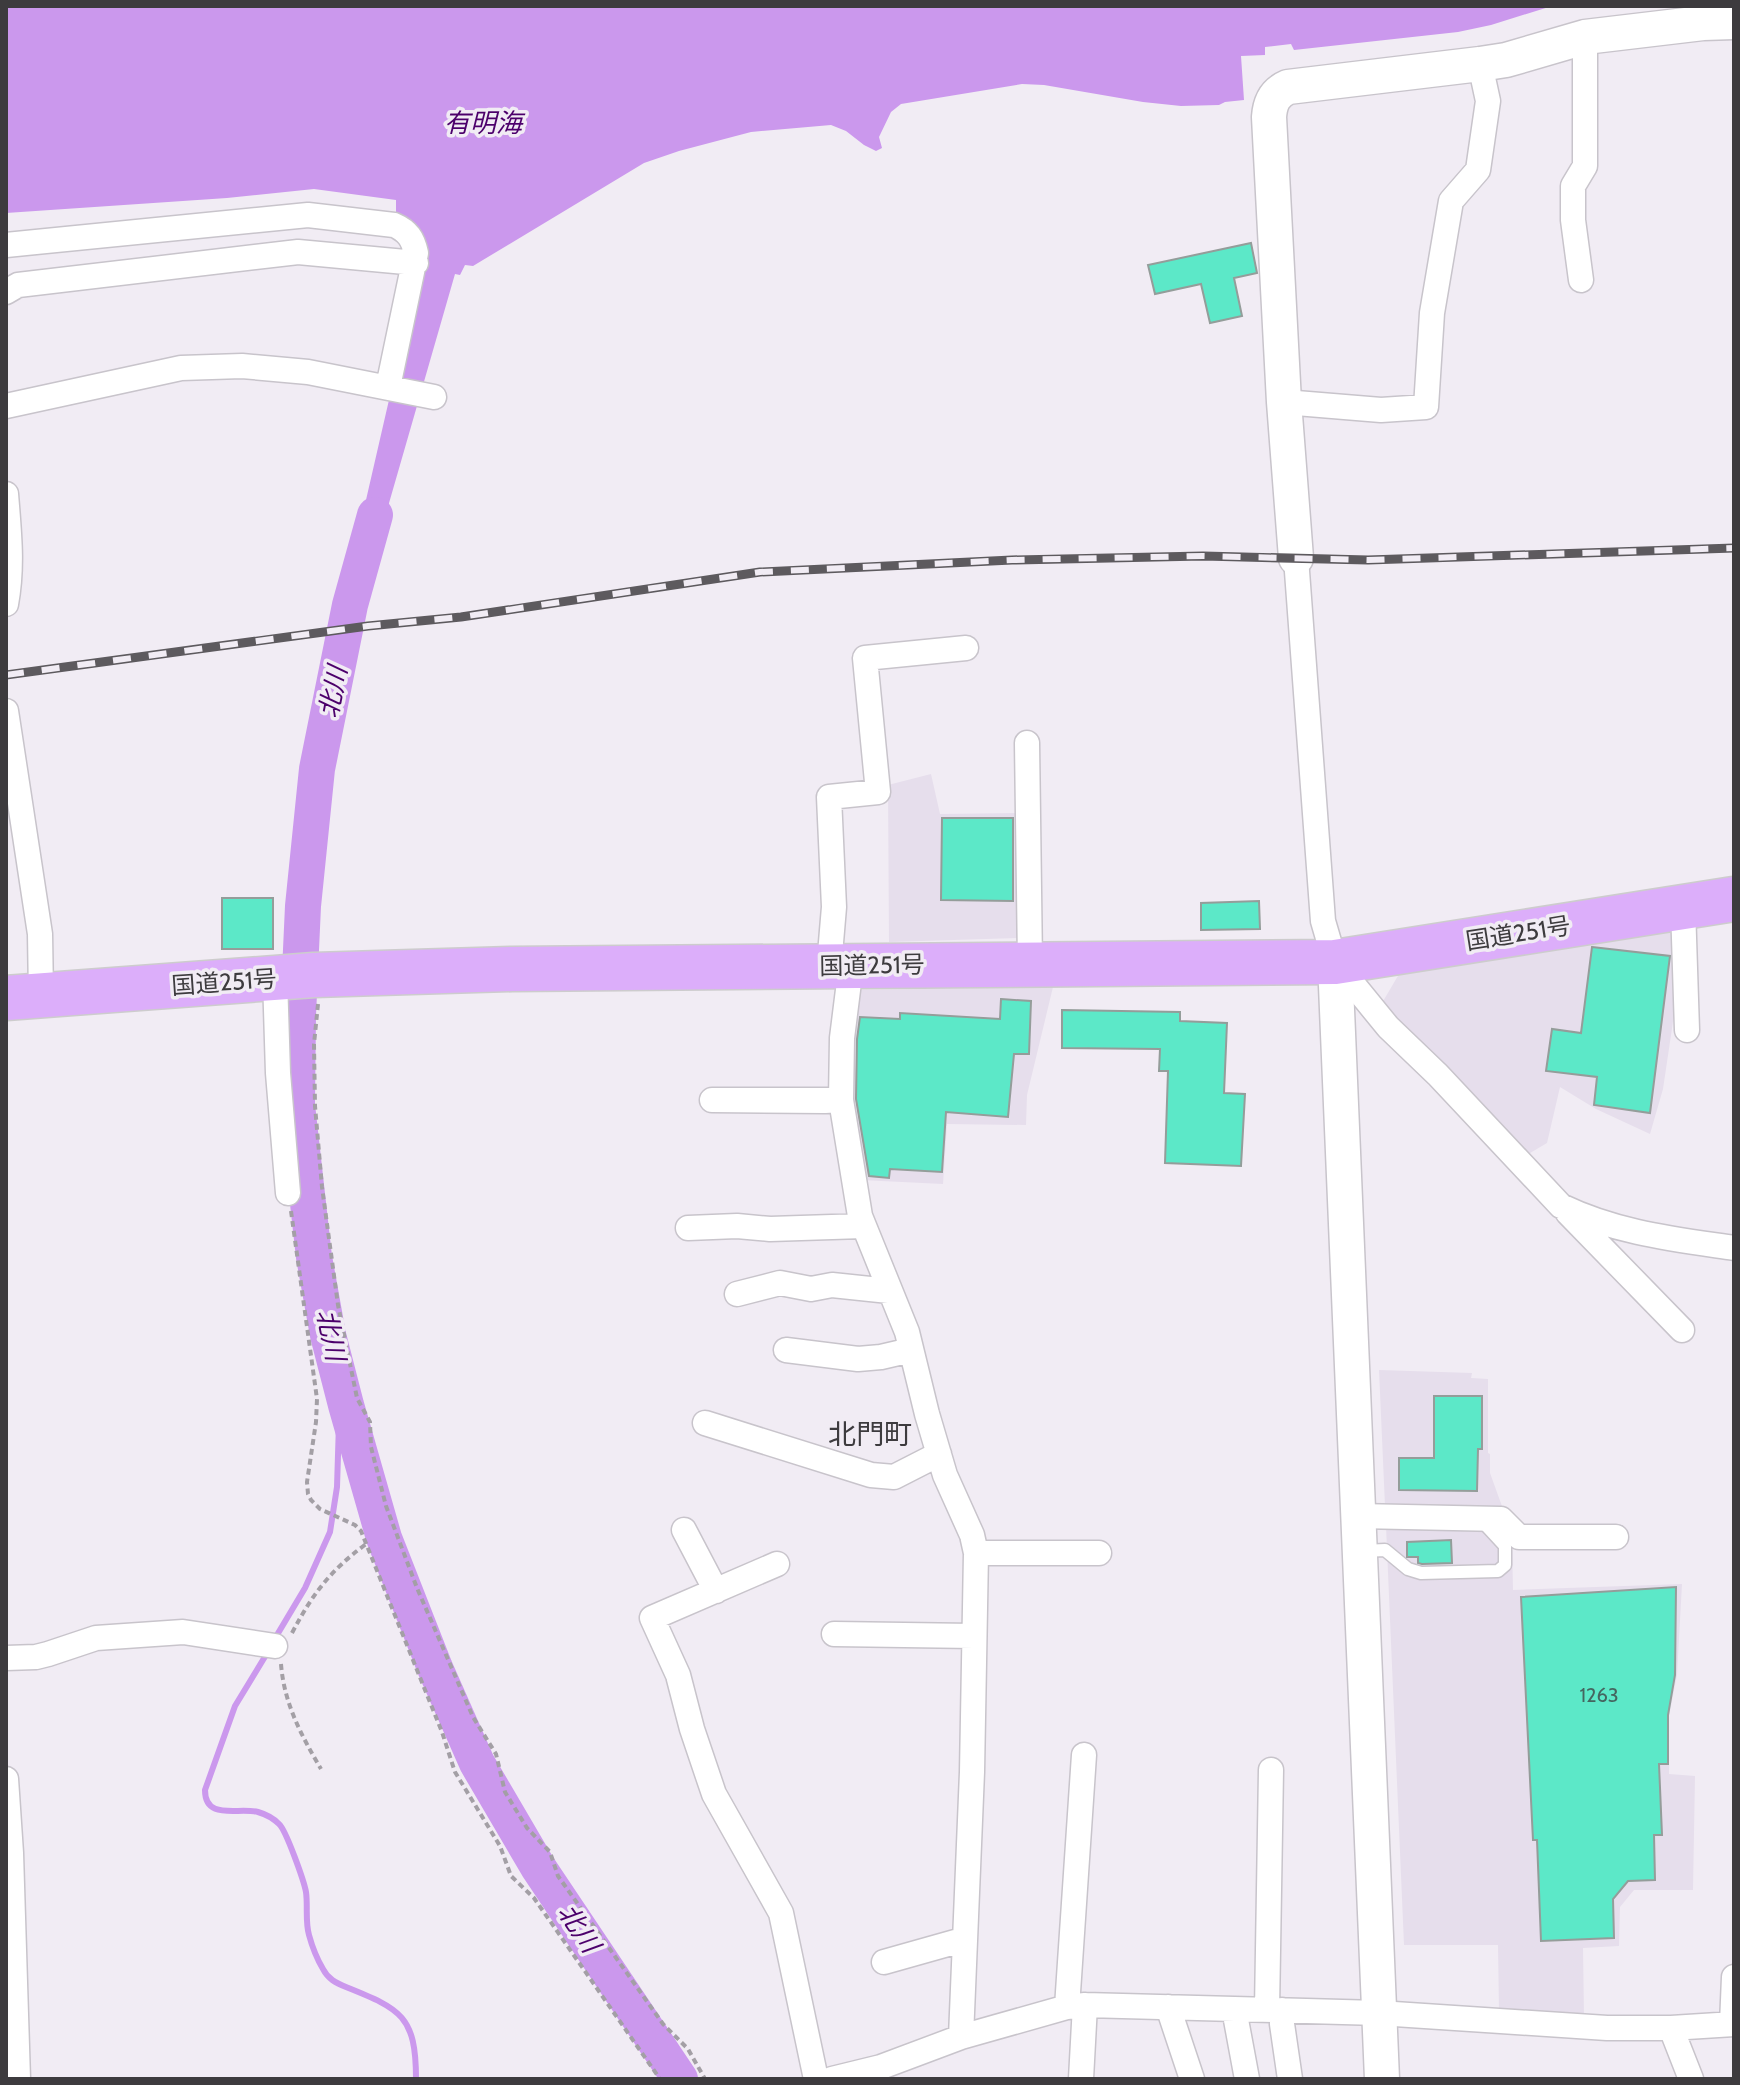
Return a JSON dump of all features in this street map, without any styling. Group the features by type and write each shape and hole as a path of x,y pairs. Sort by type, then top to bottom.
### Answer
{"highway":[{"name":"国道251号","path":"24,997 298,976 512,969 1335,962 1734,899"}],"street":[{"path":"1382,2079 1335,962 1323,921 1284,402 1269,117 1271,102 1288,87 1506,60 1585,37 1734,22"},
{"path":"1581,280 1573,220 1573,186 1585,166 1585,37"},
{"path":"1284,402 1381,410 1426,407 1432,313 1451,201 1478,170 1488,101 1480,64"},
{"path":"6,245 308,215 394,225 411,238 416,263 390,387"},
{"path":"6,292 18,285 298,252 416,263"},
{"path":"6,406 181,368 242,366 308,372 434,397"},
{"path":"6,494 11,555 11,579 6,604"},
{"path":"961,2037 972,1772 976,1553 972,1535 945,1475 907,1332 860,1216 841,1100 840,966 829,797 878,792 865,658 966,648"},
{"path":"6,711 40,934 24,997"},
{"path":"1027,743 1030,963"},
{"path":"1683,907 1687,1030"},
{"path":"1335,962 1388,1027 1438,1075 1682,1330"},
{"path":"288,1193 278,1073 298,976"},
{"path":"1561,1206 1584,1217 1640,1234 1734,1248"},
{"path":"688,1228 863,1226"},
{"path":"737,1294 780,1283 811,1289 832,1285 889,1291"},
{"path":"786,1350 858,1359 911,1350"},
{"path":"705,1423 871,1475 894,1477 939,1454"},
{"path":"1358,1516 1501,1519 1519,1537 1616,1537"},
{"path":"684,1530 716,1591"},
{"path":"976,1553 1099,1553"},
{"path":"777,1564 652,1618 678,1675 714,1794 781,1913 816,2079"},
{"path":"6,1658 36,1657 96,1638 183,1632 277,1648"},
{"path":"834,1634 974,1636"},
{"path":"1081,2079 1076,2006 1084,1755"},
{"path":"1271,1770 1274,2010 1282,2024 1290,2079"},
{"path":"6,1779 11,1853 10,1966 18,2079"},
{"path":"884,1962 964,1941"},
{"path":"832,2079 883,2073 961,2037 1076,2006 1379,2013 1607,2028 1733,2024 1734,1977"},
{"path":"1168,2007 1192,2079"},
{"path":"1234,2009 1247,2079"},
{"path":"1671,2028 1691,2079"}],"lane":[{"path":"1359,1551 1385,1550 1408,1569 1421,1573 1498,1571 1506,1560 1505,1546 1479,1518"}],"path":[{"path":"298,976 314,1044 315,1106 322,1187 338,1305 357,1398 370,1422 371,1447 386,1506 417,1588 473,1717 496,1754 505,1792 527,1828 550,1852 558,1876 663,2024 688,2049 705,2079"},
{"path":"288,1193 317,1399 307,1489 315,1505 361,1531 442,1732 455,1772 500,1846 511,1876 534,1898 660,2079"},
{"path":"321,1769 297,1728 282,1682 277,1648 326,1578 366,1544"}],"shaded area":[{"path":"931,774 940,814 1019,813 1019,938 889,942 888,785"},
{"path":"1674,925 1678,988 1663,1089 1650,1134 1596,1109 1560,1087 1547,1143 1525,1156 1382,1003 1402,969"},
{"path":"1053,987 1027,1095 1026,1125 947,1124 943,1184 861,1180 845,1098 857,990"},
{"path":"1379,1370 1472,1373 1471,1378 1488,1379 1490,1473 1503,1509 1385,1506"},
{"path":"1386,1526 1497,1526 1512,1544 1513,1590 1682,1584 1677,1675 1669,1716 1669,1774 1695,1776 1693,1890 1634,1890 1620,1907 1619,1946 1583,1948 1584,2017 1499,2011 1498,1945 1404,1945"}],"water":[{"name":"有明海","path":"6,6 1552,6 1458,32 1294,50 1291,44 1265,47 1265,55 1241,56 1244,100 1219,105 1181,106 1143,102 1022,84 901,104 891,112 879,137 882,148 876,151 831,125 751,132 644,163 473,266 465,265 460,275 455,274 385,517 363,513 420,265 396,217 396,200 314,189 6,213"}],"building":[{"path":"1251,243 1257,273 1234,278 1242,316 1210,323 1201,284 1155,294 1148,265"},
{"path":"942,818 1013,818 1013,901 941,900"},
{"path":"222,898 273,898 273,949 222,949"},
{"path":"1259,901 1260,929 1201,930 1201,903"},
{"path":"1592,947 1670,956 1650,1113 1594,1105 1597,1077 1546,1071 1552,1029 1581,1033"},
{"path":"1001,999 1031,1001 1029,1054 1014,1054 1008,1117 946,1112 942,1172 890,1169 889,1178 869,1176 856,1099 860,1017 900,1019 900,1013 1000,1019"},
{"path":"1062,1010 1180,1012 1180,1021 1227,1023 1224,1093 1245,1094 1241,1166 1165,1163 1168,1071 1159,1071 1160,1049 1062,1048"},
{"path":"1434,1396 1482,1396 1482,1449 1478,1449 1477,1491 1399,1490 1399,1458 1434,1458"},
{"path":"1451,1540 1452,1563 1422,1564 1418,1563 1418,1557 1407,1557 1407,1542"},
{"path":"1676,1587 1675,1675 1668,1715 1668,1764 1659,1764 1662,1835 1654,1835 1655,1880 1628,1881 1613,1899 1614,1938 1541,1941 1521,1597"}],"waterway":[{"name":"北川","path":"375,515 350,605 317,769 303,906 297,1105 314,1257 328,1335 384,1538 435,1668 477,1763 538,1867 680,2079"},
{"path":"274,1640 305,1588 330,1532 337,1487 339,1423 346,1405"},
{"path":"269,1650 235,1706 205,1790 206,1800 216,1809 258,1812 279,1824 305,1886 308,1930 321,1965 333,1980 380,2002 402,2018 413,2041 416,2079"}],"railway":[{"path":"6,675 368,626 461,617 760,572 1012,560 1203,556 1368,560 1734,548"}],"district":[{"name":"北門町","path":"870,1434"}]}
